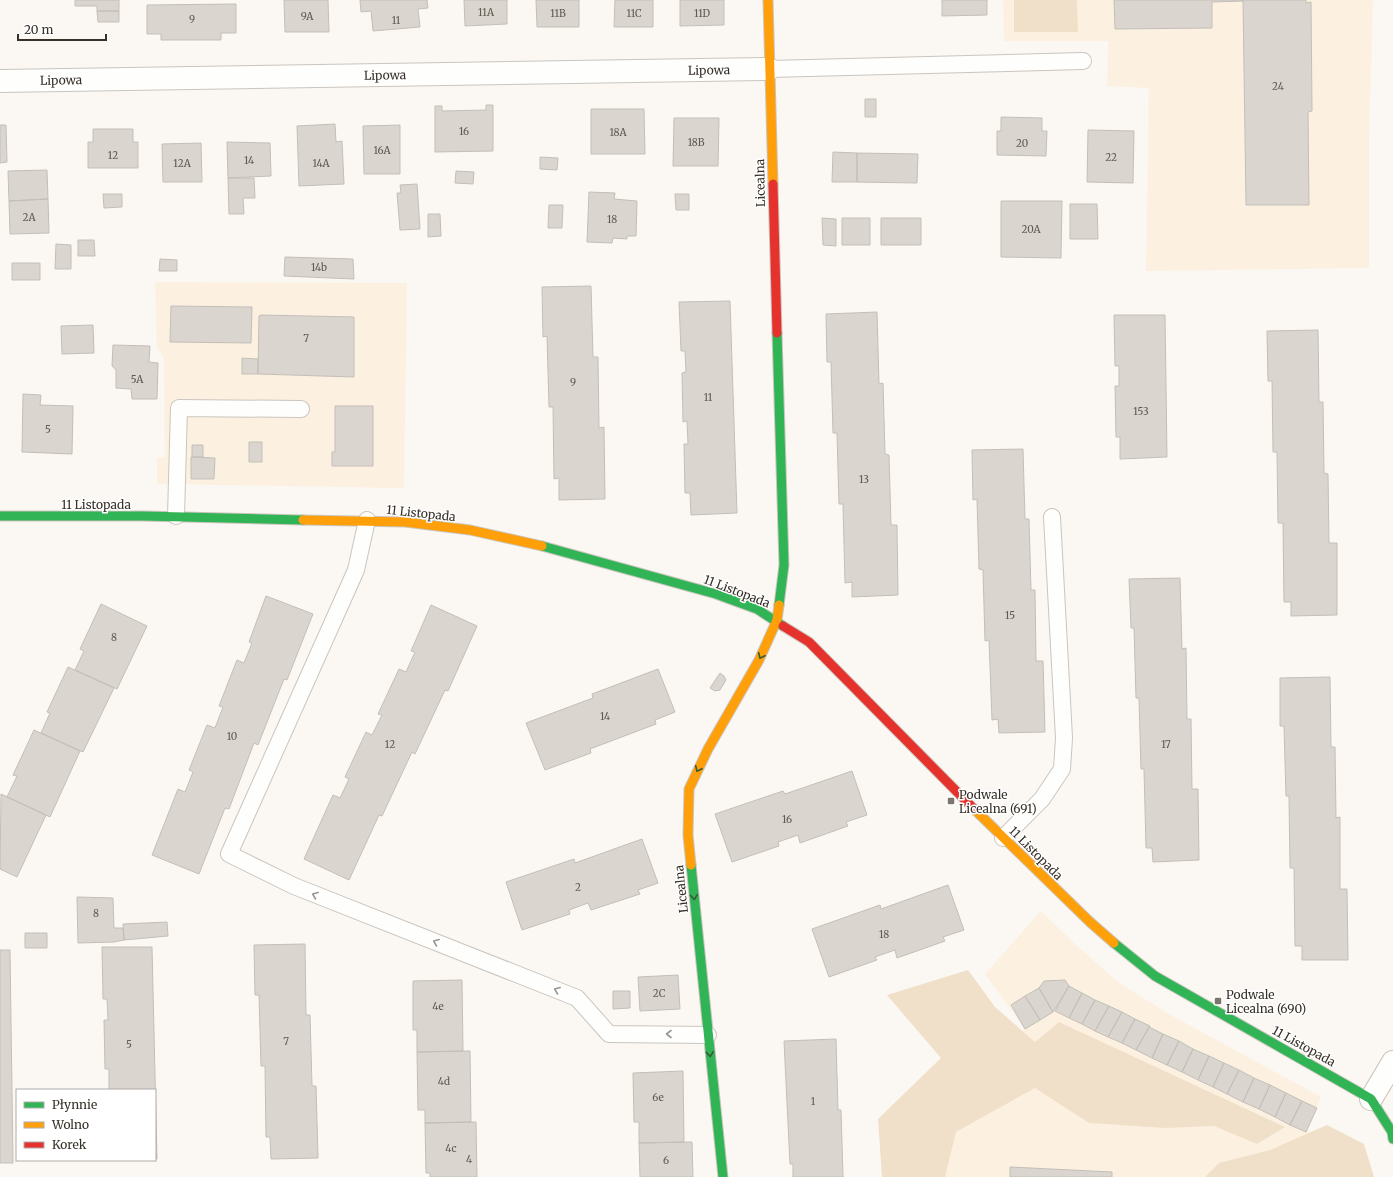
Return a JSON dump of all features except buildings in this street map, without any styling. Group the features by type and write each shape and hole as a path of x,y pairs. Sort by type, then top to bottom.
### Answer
{"street":[{"name":"Licealna","path":"722,1177 688,835 689,789 708,749 759,660 777,620 784,565 775,297 768,0"},
{"name":"Lipowa","path":"0,81 769,69"},
{"name":"11 Listopada","path":"0,516 176,516 405,522 470,530 554,549 716,594 757,609 777,620 809,642 1003,838 1090,922 1155,976 1371,1099"},
{"path":"1393,1062 1371,1099 1392,1132 1393,1139"}],"lane":[{"path":"769,69 1083,61"},
{"path":"176,516 179,408 301,409"},
{"path":"1003,838 1042,798 1062,769 1064,738 1052,517"},
{"path":"367,520 356,570 229,854 294,886 577,998 609,1034 708,1034"}],"shaded area":[{"path":"1003,0 1373,0 1369,132 1369,268 1146,271 1149,88 1107,86 1108,41 1004,41"},
{"path":"1014,0 1077,0 1078,32 1014,32"},
{"path":"155,282 407,283 404,488 157,484 157,458 165,457 164,358 157,347"},
{"path":"1041,911 1076,945 1118,982 1167,1013 1321,1097 1307,1131 1361,1157 1359,1177 899,1177 901,1130 1025,1029 985,974"},
{"path":"968,970 995,1007 1035,1042 1059,1022 1285,1127 1257,1144 1214,1126 1166,1128 1089,1123 1035,1088 956,1132 945,1177 882,1177 878,1119 941,1058 887,995"},
{"path":"1327,1125 1364,1144 1374,1177 1205,1177 1219,1163 1270,1150"}],"traffic: fast":[{"path":"777,333 784,565 779,605"},
{"path":"0,516 143,516 303,520"},
{"path":"542,546 716,594 757,609 783,626"},
{"path":"691,865 723,1177"},
{"path":"1114,943 1155,976 1371,1099 1392,1132 1393,1139"}],"traffic: slow":[{"path":"768,0 773,184"},
{"path":"303,520 405,522 470,530 542,546"},
{"path":"691,865 688,835 689,789 708,749 759,660 777,620 779,605"},
{"path":"973,808 1090,922 1114,943"}],"traffic: jam":[{"path":"773,184 777,333"},
{"path":"783,626 809,642 973,808"}],"place":[{"name":"Podwale Licealna (691)","path":"951,801"},
{"name":"Podwale Licealna (690)","path":"1218,1001"}]}
